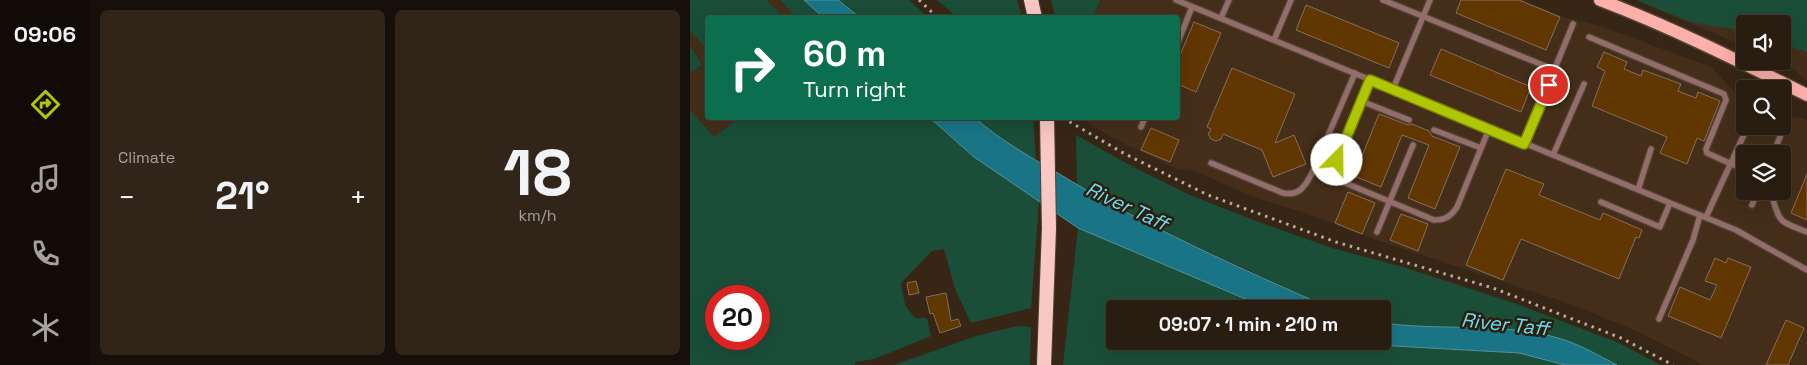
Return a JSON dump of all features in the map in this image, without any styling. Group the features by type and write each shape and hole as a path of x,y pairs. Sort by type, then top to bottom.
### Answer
{"highway":[{"path":"1031,0 1034,15"},
{"path":"1044,365 1049,228 1047,120"}],"main road":[{"path":"1600,0 1635,14 1762,80"},
{"path":"1791,90 1807,95"}],"lane":[{"path":"1176,0 1736,230 1807,270"},
{"path":"1221,18 1229,0"},
{"path":"1274,40 1291,0"},
{"path":"1384,0 1556,70"},
{"path":"1393,89 1430,0"},
{"path":"1180,37 1192,6"},
{"path":"1524,144 1556,70 1573,24"},
{"path":"1590,37 1724,94 1726,100 1706,150 1707,153 1736,166"},
{"path":"1211,163 1283,193 1290,194 1300,191 1305,187 1355,73"},
{"path":"1370,80 1335,167 1338,176 1344,182 1434,220 1443,220 1452,215 1458,207 1489,129"},
{"path":"1553,155 1584,84"},
{"path":"1362,101 1409,120"},
{"path":"1142,127 1145,120"},
{"path":"1434,130 1481,148"},
{"path":"1658,319 1703,216 1731,164 1744,135"},
{"path":"1777,145 1780,137"},
{"path":"1377,232 1412,145"},
{"path":"1638,190 1651,149"},
{"path":"1752,206 1754,200"},
{"path":"1773,200 1779,219 1783,223 1807,232"},
{"path":"1602,202 1660,227 1670,203"}],"shaded area":[{"path":"690,0 780,0 794,15 705,15 705,120 736,120 714,138 690,110"},
{"path":"1099,0 1523,0 1566,18 1597,25 1711,67 1736,93 1736,135 1791,135 1791,117 1807,120 1807,365 1704,365 1636,331 1568,303 1365,236 1312,215 1262,200 1194,171 1177,169 1109,136 1083,120 1180,120 1180,15 1094,15"},
{"path":"1636,0 1807,0 1807,81 1791,67 1791,15 1736,15 1736,42"}],"green space":[{"path":"690,0 766,0 782,15 705,15 705,47 690,31"},
{"path":"780,0 804,0 821,15 794,15"},
{"path":"838,0 909,0 925,15 857,15"},
{"path":"937,0 1017,0 1021,15 955,15"},
{"path":"1051,0 1100,1 1094,15 1054,15"},
{"path":"1636,0 1807,0 1807,52 1791,47 1791,15 1736,15 1736,30 1690,22"},
{"path":"690,46 702,65 690,73"},
{"path":"690,110 714,137 736,120 932,120 974,157 1039,202 1031,308 971,323 955,289 944,249 932,251 901,283 905,305 915,318 927,318 931,336 874,359 855,362 855,365 690,365"},
{"path":"977,120 1033,120 1036,160 994,135"},
{"path":"1076,135 1137,169 1190,195 1256,221 1332,248 1403,267 1517,304 1617,342 1661,365 1617,365 1582,347 1557,338 1517,331 1408,327 1391,324 1391,300 1313,300 1185,241 1077,185"},
{"path":"1078,228 1248,300 1106,300 1106,350 1391,350 1391,346 1519,353 1565,365 1063,365"},
{"path":"1017,326 1031,327 1030,365 894,365 976,336"}],"water":[{"path":"804,0 838,0 857,15 821,15"},
{"path":"932,120 978,120 1014,147 1089,192 1192,245 1312,300 1248,300 1078,228 974,157"},
{"path":"1391,324 1493,328 1537,333 1573,343 1617,365 1565,365 1519,353 1391,346"}],"building":[{"path":"1461,0 1519,0 1560,17 1546,50 1456,13"},
{"path":"1306,5 1399,43 1389,68 1296,30"},
{"path":"1194,22 1221,33 1196,92 1180,85 1180,55"},
{"path":"1441,49 1531,87 1521,112 1430,75"},
{"path":"1604,52 1627,62 1624,69 1641,76 1643,70 1681,84 1678,91 1696,98 1698,92 1720,101 1704,141 1697,138 1687,164 1660,153 1667,137 1592,106 1605,71 1597,67"},
{"path":"1232,68 1295,94 1275,143 1294,135 1306,164 1273,177 1262,150 1223,134 1221,139 1216,141 1211,139 1208,134 1211,129 1207,127"},
{"path":"1379,114 1408,125 1412,124 1429,131 1432,136 1460,147 1435,209 1408,198 1429,145 1402,135 1381,187 1354,176"},
{"path":"1151,128 1179,140 1170,162 1141,150"},
{"path":"1506,169 1544,184 1539,195 1600,220 1603,213 1642,230 1639,238 1636,237 1619,279 1521,239 1503,280 1466,265"},
{"path":"1807,174 1807,220 1791,213"},
{"path":"1348,192 1375,203 1362,234 1335,223"},
{"path":"1401,214 1428,224 1418,251 1390,240"},
{"path":"1715,258 1726,263 1728,258 1751,267 1721,338 1668,316 1680,287 1710,300 1717,285 1705,281"},
{"path":"916,281 919,293 909,295 907,283"},
{"path":"946,293 951,321 958,319 961,326 940,333 933,313 930,314 926,297"},
{"path":"1786,320 1804,328 1788,365 1766,365"}],"railway":[{"path":"919,0 935,15"},
{"path":"1066,120 1125,154 1208,195 1336,242 1493,288 1621,338 1673,365"}],"route":[{"path":"1337,160 1370,80 1524,144 1549,85"}],"water label":[{"name":"River Taff","path":"1127,206"},
{"name":"River Taff","path":"1505,324"}]}
